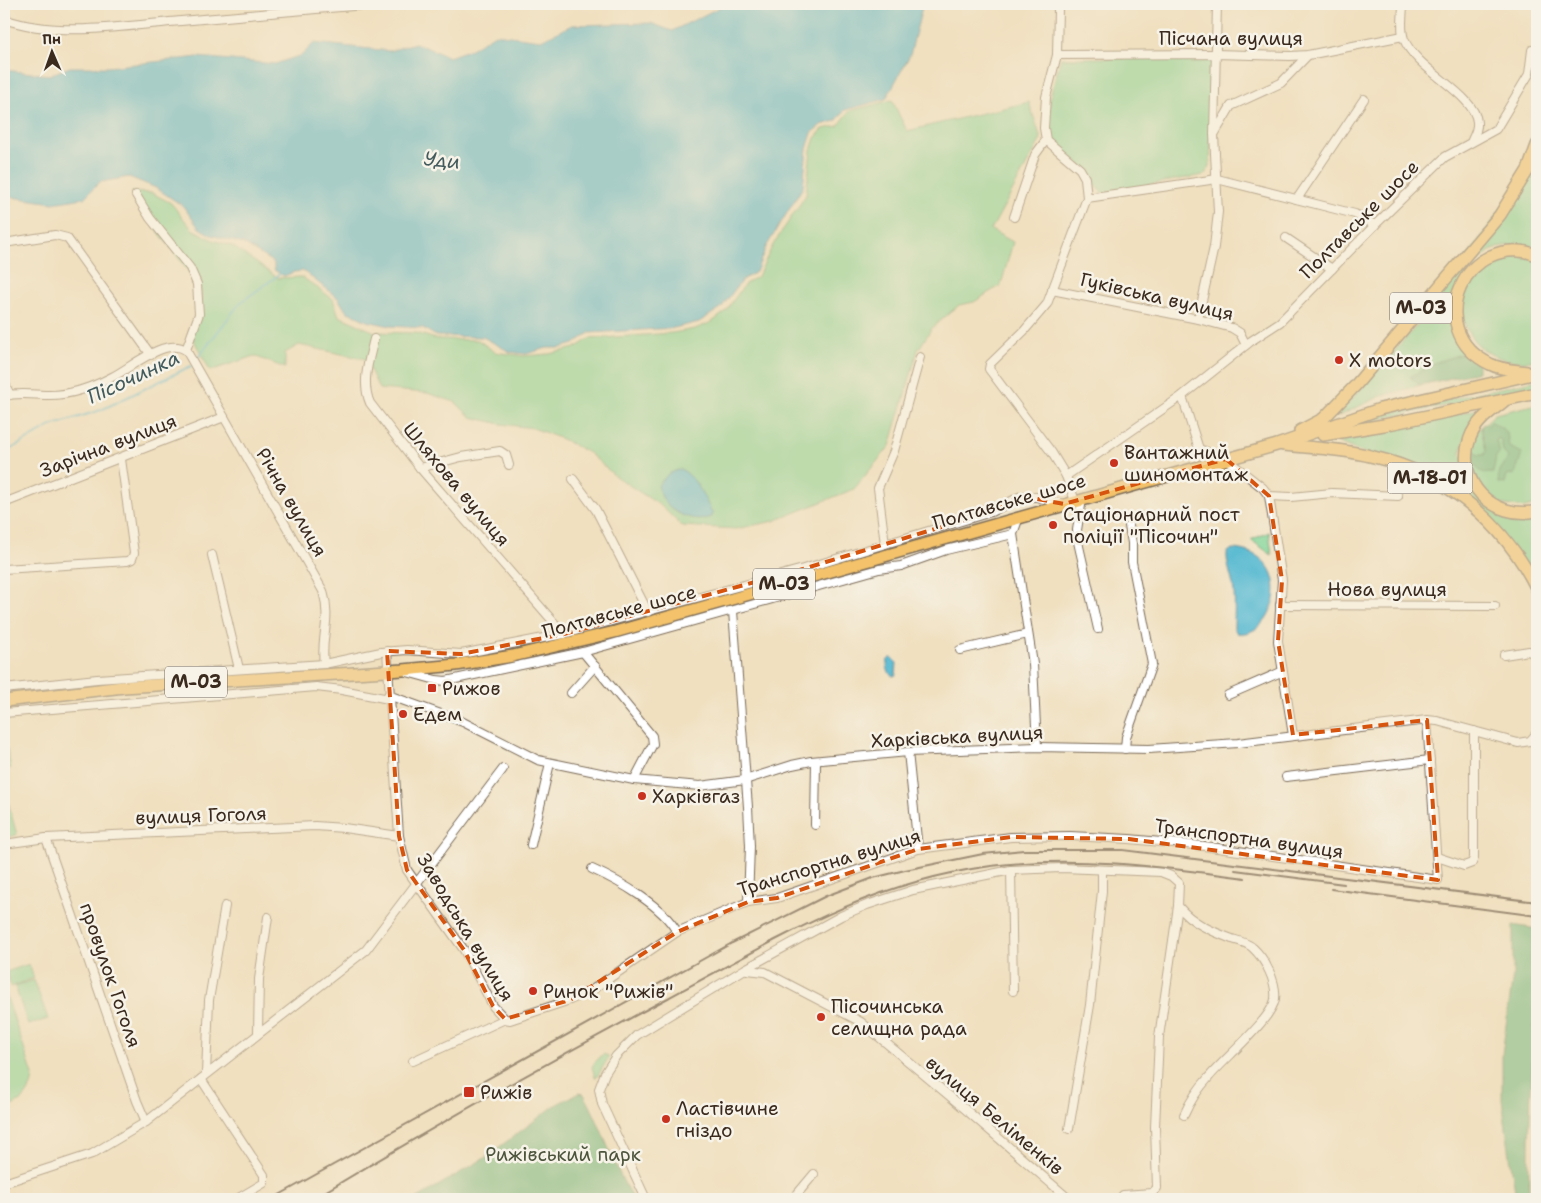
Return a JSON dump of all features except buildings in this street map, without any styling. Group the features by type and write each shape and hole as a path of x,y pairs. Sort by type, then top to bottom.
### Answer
{"highway":[{"name":"М-03","path":"1277,445 1323,419 1355,386 1500,215 1528,170 1537,145"},
{"name":"М-03","path":"1537,255 1518,250 1506,251 1483,261 1472,269 1462,282 1456,297 1455,312 1460,339 1469,351 1479,358 1503,369 1537,373"},
{"path":"1296,439 1380,409 1537,373"},
{"name":"М-03","path":"1296,439 1384,425 1537,393"},
{"path":"1507,398 1485,416 1470,436 1467,449 1469,474 1478,491 1491,504 1515,513 1537,512"},
{"name":"Полтавське шосе","path":"4,701 124,688 319,674 388,672 513,656 616,632 1019,516 1296,439"},
{"name":"М-18-01","path":"1277,445 1342,450 1374,457 1405,466 1435,480 1464,498 1486,518 1508,542 1524,565 1537,589"}],"street":[{"path":"4,19 37,27 61,29 124,26 379,4"},
{"path":"1066,4 1056,6 1057,55 1043,118 1046,140 1080,169 1086,178 1087,198 1052,290 1040,314 990,364 989,369 1066,476 1073,501 1078,542 1098,629"},
{"path":"1198,319 1214,247 1218,212 1214,134 1217,4"},
{"path":"1403,4 1403,36 1417,59 1455,90 1475,113 1477,127 1472,140"},
{"name":"Пісчана вулиця","path":"1057,55 1308,55 1403,36"},
{"name":"Полтавське шосе","path":"1066,476 1182,396 1246,345 1280,322 1374,225 1445,157 1496,128 1504,119 1529,74 1532,50"},
{"path":"1214,134 1231,106 1281,83 1308,55"},
{"path":"1297,199 1364,99"},
{"path":"1014,217 1035,155 1046,140"},
{"path":"1087,198 1217,179 1355,214 1374,225"},
{"path":"4,382 7,395 50,395 74,392 110,378 167,346 179,346 186,350 199,314 197,284 190,268 150,218 136,194"},
{"path":"4,243 62,236 70,241 151,355"},
{"path":"1286,238 1332,269"},
{"name":"Гуківська вулиця","path":"1052,290 1198,319 1236,330 1246,345"},
{"name":"Шляхова вулиця","path":"374,339 367,367 366,393 382,421 420,468 564,634"},
{"name":"Річна вулиця","path":"186,350 197,365 224,417 323,591 328,618 323,641 324,664"},
{"path":"885,544 878,488 894,451 920,357"},
{"path":"1182,396 1199,449 1226,459 1263,488 1270,496 1282,580 1278,641 1281,672 1293,735"},
{"name":"Зарічна вулиця","path":"4,503 121,459 224,417"},
{"path":"420,468 454,458 500,451 506,455 509,465"},
{"path":"4,569 127,562 132,559 134,554 121,459"},
{"path":"573,480 596,510 648,612"},
{"path":"1270,496 1290,497 1332,493 1398,496"},
{"path":"4,689 97,679 324,664 387,651 407,650 462,654 564,634 648,612 992,512 1021,496 1073,501"},
{"path":"1019,516 1013,534 1034,671 1037,747"},
{"path":"1125,749 1126,738 1152,664 1132,562 1132,543 1129,526"},
{"path":"403,670 436,680 446,681 584,652 879,569 901,566 953,548 1013,534"},
{"path":"212,555 239,669"},
{"name":"Нова вулиця","path":"1280,605 1495,606"},
{"path":"733,611 750,846 748,902"},
{"path":"960,650 1028,634"},
{"name":"Заводська вулиця","path":"387,651 399,836 408,870 464,950 493,1006 504,1018"},
{"path":"584,652 653,738 653,744 634,780"},
{"path":"1504,655 1529,652 1537,656"},
{"path":"571,693 595,666"},
{"path":"1228,695 1281,672"},
{"name":"Харківська вулиця","path":"4,712 316,688 342,690 389,697 463,722 518,751 550,763 634,780 700,786 745,780 792,764 908,752 1037,747 1125,749 1238,743 1427,720 1518,742 1530,741 1537,733"},
{"path":"1427,720 1437,857 1464,866 1472,863 1474,858 1474,731"},
{"path":"908,752 918,849"},
{"path":"1286,777 1430,760"},
{"path":"815,825 816,761"},
{"path":"531,846 550,763"},
{"path":"4,1183 92,1154 146,1122 366,950 502,769"},
{"name":"вулиця Гоголя","path":"4,844 46,838 315,826 399,836"},
{"name":"Транспортна вулиця","path":"413,1061 504,1018 510,1020 570,1000 592,990 677,932 748,902 777,898 918,849 1011,837 1070,836 1129,839 1204,846 1438,880 1437,857"},
{"name":"провулок Гоголя","path":"46,838 137,1101 146,1122"},
{"path":"646,1199 599,1094 601,1080 607,1068 627,1043 745,970 841,916 867,905 914,890 1011,870 1062,868 1161,872 1171,876 1179,883 1178,906 1159,1037 1155,1127 1156,1188 1152,1193 1123,1195 1120,1199"},
{"path":"592,869 627,886 665,917 677,932"},
{"path":"1011,870 1013,991"},
{"path":"1069,1129 1090,1005 1102,890 1102,871"},
{"path":"225,906 208,1000 204,1077 264,1175 264,1182 237,1199"},
{"path":"1178,906 1188,918 1217,933 1250,946 1262,957 1275,989 1275,1000 1268,1014 1208,1077 1184,1115"},
{"path":"258,1033 259,985 268,917"},
{"name":"вулиця Беліменків","path":"745,970 765,972 861,1022 1069,1199"},
{"path":"793,1199 814,1174"}],"highlighted area":[{"path":"1226,459 1269,496 1282,580 1278,641 1293,735 1427,720 1438,880 1129,839 1011,837 918,849 777,898 748,902 677,932 570,1000 505,1019 493,1006 464,950 407,870 399,836 387,651 461,654 564,634 803,569 991,512 1021,496 1064,504"}],"green space":[{"path":"1061,58 1207,58 1212,62 1210,167 1204,175 1102,193 1085,169 1049,138 1050,97"},
{"path":"892,100 907,131 1029,102 1041,139 991,230 1013,242 1001,285 974,302 959,305 932,328 918,350 890,446 854,489 774,521 736,529 682,526 661,506 615,476 589,453 562,439 533,428 501,424 471,417 455,402 427,393 379,389 365,359 299,345 285,353 285,368 254,356 210,371 189,331 202,304 199,285 147,217 132,192 152,193 171,203 192,229 213,240 232,246 278,278 302,277 333,299 339,316 375,332 416,333 436,339 478,340 495,352 524,356 549,354 575,348 589,339 672,333 695,329 712,322 725,312 745,284 758,276 773,245 806,195 811,150 815,138 823,129 838,126 850,111"},
{"path":"1537,158 1537,248 1525,245 1503,246 1490,251 1468,270 1456,333 1464,353 1434,363 1411,377 1420,385 1381,396 1336,417 1426,315"},
{"path":"1507,255 1537,259 1537,360 1511,361 1490,353 1474,340 1464,323 1462,304 1468,285 1483,268"},
{"path":"1464,353 1478,363 1478,372 1420,385 1410,377 1434,363"},
{"path":"1537,380 1537,387 1370,421 1369,419 1401,410"},
{"path":"1537,404 1537,505 1524,508 1499,504 1479,487 1470,464 1477,431 1495,414"},
{"path":"1492,406 1464,442 1461,453 1468,481 1514,517 1537,516 1537,584 1465,496 1337,442"},
{"path":"1491,421 1507,432 1509,447 1522,453 1515,474 1507,476 1505,484 1499,483 1498,479 1499,472 1508,457 1503,452 1501,440 1498,438 1496,441 1500,453 1496,456 1493,473 1481,471 1476,467 1471,456 1473,449 1478,455 1484,455 1486,451 1481,428 1483,424 1489,425"},
{"path":"1269,532 1272,555 1251,540"},
{"path":"4,737 11,768 4,770"},
{"path":"4,787 17,835 4,838"},
{"path":"1513,925 1537,929 1529,1132 1529,1199 1516,1199 1502,1100 1502,1054 1513,975"},
{"path":"29,964 34,978 11,987 6,972"},
{"path":"34,980 48,1019 28,1025 15,986"},
{"path":"4,989 33,1075 28,1093 16,1104 4,1108"},
{"path":"604,1054 609,1057 597,1077 595,1077 592,1067 596,1060"},
{"name":"Рижівський парк","path":"579,1093 584,1094 591,1107 633,1199 416,1199 483,1159 557,1104"}],"water":[{"name":"Уди","path":"726,4 923,4 910,55 886,99 845,110 836,121 821,125 812,133 807,149 803,187 766,247 756,272 742,280 721,308 699,322 674,328 589,333 574,344 560,348 547,348 526,354 510,352 483,337 436,336 423,328 390,326 367,321 346,311 338,298 303,271 284,276 274,270 274,263 244,244 211,235 199,228 183,206 156,188 129,177 100,182 84,198 53,203 4,196 4,70 49,75 70,67 108,67 198,57 275,64 302,55 314,43 390,51 415,43 449,57 471,49 495,34 541,40 572,25 651,23 672,31"},
{"path":"680,469 686,472 700,488 713,514 712,517 703,519 686,517 665,502 658,485 668,474"},
{"path":"1232,549 1253,554 1267,565 1274,579 1275,595 1271,610 1263,623 1251,631 1237,633 1234,628 1234,592 1227,558 1227,553"},
{"path":"891,657 897,663 896,675 893,676 888,671 887,665 887,661"}],"waterway":[{"name":"Пісочинка","path":"196,360 240,303 281,273"},
{"name":"Пісочинка","path":"4,453 51,426 101,410 191,366"}],"railway":[{"path":"272,1199 732,943 826,896 873,878 905,870 983,854 1024,850 1123,850 1537,902"},
{"path":"313,1199 489,1096 746,955 862,900 946,874 991,866 1023,863 1087,862 1118,864 1245,878"},
{"path":"1235,870 1344,884"},
{"path":"1331,889 1537,916"}],"place":[{"name":"Х motors","path":"1339,360"},
{"name":"Вантажний шиномонтаж","path":"1114,463"},
{"name":"Стаціонарний пост поліції \"Пісочин\"","path":"1053,525"},
{"name":"Рижов","path":"432,688"},
{"name":"Едем","path":"403,714"},
{"name":"Харківгаз","path":"642,796"},
{"name":"Ринок \"Рижів\"","path":"533,991"},
{"name":"Пісочинська селищна рада","path":"821,1017"},
{"name":"Рижів","path":"469,1092"},
{"name":"Ластівчине гніздо","path":"666,1119"}]}
